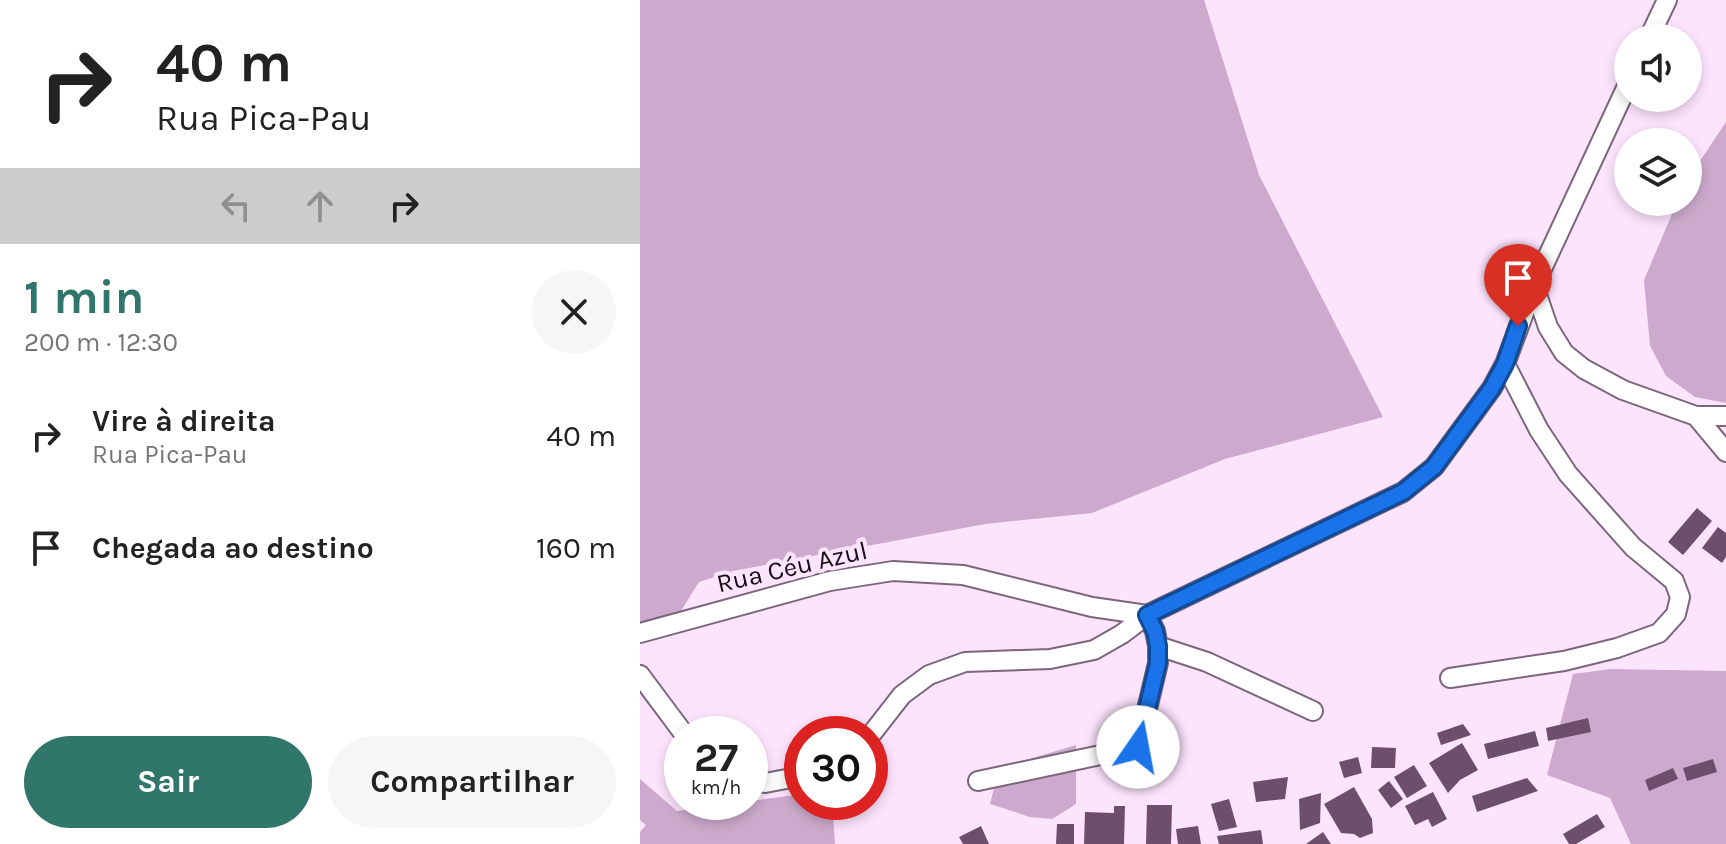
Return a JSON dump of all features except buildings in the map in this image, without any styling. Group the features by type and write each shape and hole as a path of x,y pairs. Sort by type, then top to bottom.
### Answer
{"street":[{"path":"1656,24 1667,0"},
{"path":"886,716 902,695 929,675 965,662 1050,659 1094,650 1147,615 1403,492 1434,467 1492,388 1505,364 1534,286 1615,112"},
{"path":"1534,286 1548,327 1564,353 1584,369 1623,390 1696,416 1726,416"},
{"path":"1450,678 1564,661 1617,648 1659,633 1676,614 1680,597 1674,581 1633,547 1568,474 1539,430 1505,364"},
{"path":"1696,416 1726,452"},
{"name":"Rua Céu Azul","path":"640,633 830,581 893,571 963,575 1092,607 1147,615"},
{"path":"978,781 1138,747 1158,663 1155,631 1147,615"},
{"path":"1158,646 1207,662 1313,711"},
{"path":"640,675 671,716"}],"shaded area":[{"path":"640,0 1204,0 1259,175 1383,417 1225,459 1092,513 985,524 733,571 699,582 681,611 640,625"},
{"path":"1726,122 1726,403 1695,397 1666,376 1650,346 1644,280 1671,216 1702,216 1702,158"},
{"path":"1610,669 1726,671 1726,844 1631,844 1610,798 1547,775 1573,674"},
{"path":"1076,745 1076,804 1052,819 1030,817 990,804 999,768"},
{"path":"640,779 664,800 664,820 768,820 768,799 784,796 784,820 833,820 835,844 640,844 640,832 646,825 640,820"}],"route":[{"path":"1138,747 1158,663 1155,631 1147,615 1403,492 1434,467 1492,388 1505,364 1518,326"}]}
